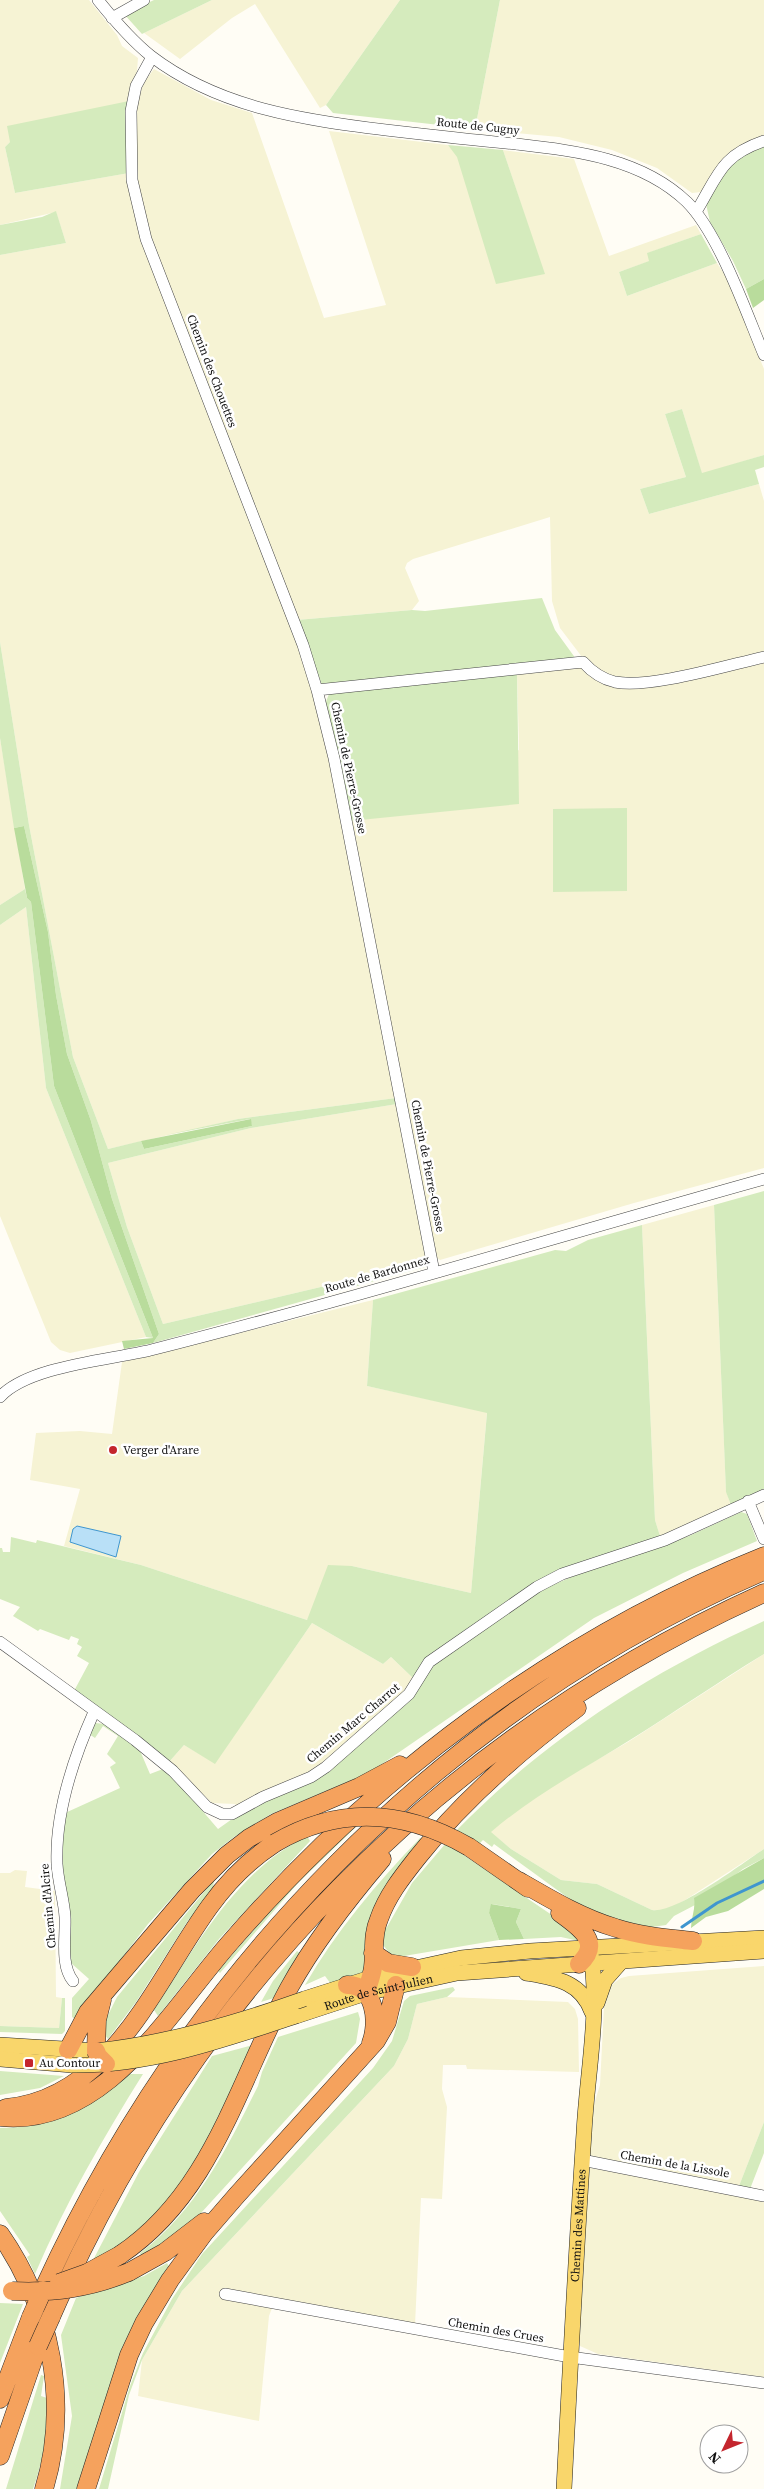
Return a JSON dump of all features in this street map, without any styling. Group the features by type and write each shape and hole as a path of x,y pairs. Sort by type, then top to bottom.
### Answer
{"highway":[{"path":"70,2058 88,2012 192,1890 241,1843 277,1822 375,1780 447,1736 523,1682 588,1643 709,1580 764,1556"},
{"path":"0,2399 43,2290 104,2168 166,2067 248,1959 341,1858 388,1813 443,1767 538,1696 649,1628 764,1571"},
{"path":"0,2456 38,2346 87,2238 128,2163 174,2088 216,2030 273,1958 324,1901 428,1805 539,1720 657,1647 764,1593"},
{"path":"368,2050 373,2038 375,2021 368,1986 374,1933 384,1907 402,1877 435,1837 472,1797 542,1735 657,1647"},
{"path":"0,2117 31,2116 64,2107 88,2095 116,2074 162,2027 225,1948 292,1876 336,1832 447,1736"},
{"path":"6,2291 75,2278 120,2255 160,2222 194,2180 214,2146 288,1990 307,1958 347,1901 428,1805"},
{"path":"0,2108 25,2104 51,2096 73,2084 94,2068 134,2022 219,1894 248,1863 275,1843 316,1824 368,1816 395,1818 421,1824 469,1847 569,1913 626,1931 693,1941"},
{"path":"569,1913 583,1931 591,1956"},
{"path":"373,1953 388,1963 412,1968"},
{"path":"347,1985 368,1986"},
{"path":"86,2489 120,2378 144,2323 187,2256 237,2195 368,2050 386,2026 396,1985"},
{"path":"96,2052 98,2013 108,1989"},
{"path":"6,2291 51,2292 76,2289 104,2282 129,2272 171,2248 237,2195"},
{"path":"0,2234 21,2268 33,2294 44,2326 53,2370 55,2417 50,2462 44,2489"}],"main road":[{"name":"Route de Saint-Julien","path":"368,1986 396,1985 450,1974 693,1941 764,1938"},
{"name":"Route de Saint-Julien","path":"0,2044 70,2058 96,2052 157,2057 190,2050 296,2016 412,1968 496,1954 591,1956 620,1963 764,1951"},
{"name":"Chemin des Mattines","path":"564,2489 582,2160 593,2014 591,1956"},
{"path":"593,2014 605,1980 620,1963"},
{"path":"505,1968 569,1983 584,1996 593,2014"},
{"name":"Route de Saint-Julien","path":"0,2059 70,2058 164,2041 199,2033 347,1985"}],"street":[{"name":"Route de Cugny","path":"98,0 112,18 152,57 201,87 247,104 326,123 567,150 610,160 656,178 672,189 696,212 723,261 764,355"},
{"path":"112,18 144,0"},
{"name":"Chemin des Chouettes","path":"152,57 136,86 131,111 132,180 146,239 290,611 317,690"},
{"path":"696,212 709,186 727,161 746,148 764,141"},
{"name":"Chemin de Pierre-Grosse","path":"434,1272 334,758 317,690 583,662 596,674 629,683 671,678 764,657"},
{"name":"Route de Bardonnex","path":"0,1397 18,1383 50,1371 150,1350 764,1179"},
{"name":"Chemin Marc Charrot","path":"0,1642 135,1740 173,1772 207,1807 222,1814 232,1814 263,1797 311,1777 326,1767 409,1694 429,1662 542,1584 562,1574 666,1540 764,1495"},
{"path":"748,1501 764,1539"},
{"name":"Chemin d'Alcire","path":"74,1981 69,1975 66,1964 65,1915 57,1864 58,1847 65,1790 94,1712"},
{"name":"Chemin de la Lissole","path":"582,2160 764,2196"},
{"name":"Chemin des Crues","path":"226,2294 570,2357 764,2383"}],"shaded area":[{"path":"0,0 89,0 117,35 122,46 138,58 137,71 129,101 10,142 5,147 15,193 129,173 135,212 299,644 322,722 396,1098 238,1119 108,1149 73,1057 29,825 0,642 0,255 66,243 56,212 0,225"},
{"path":"212,0 400,0 326,105 320,108 255,4 232,18 180,59 144,33"},
{"path":"500,0 764,0 764,139 701,192 692,193 657,168 612,150 559,137 475,129"},
{"path":"154,69 211,100 252,113 324,318 386,305 329,131 448,145 544,274 503,150 574,159 609,256 696,225 701,234 648,253 650,261 619,272 627,296 717,263 727,278 764,369 764,455 702,474 682,409 665,414 686,477 640,489 649,514 759,484 764,501 764,654 683,681 764,663 764,1168 634,1203 440,1260 436,1257 350,821 519,750 517,672 582,657 560,628 552,601 550,517 413,559 407,563 405,568 419,601 412,610 297,620 148,233 137,180 136,107 144,82"},
{"path":"0,738 25,889 0,905"},
{"path":"26,907 46,1088 146,1337 70,1353 60,1350 51,1342 0,1216 0,925"},
{"path":"397,1104 427,1262 163,1324 127,1227 108,1163 251,1128"},
{"path":"714,1205 726,1491 731,1505 660,1536 655,1520 642,1225"},
{"path":"373,1300 367,1386 487,1412 471,1593 352,1566 307,1620 141,1565 64,1546 80,1489 30,1480 36,1433 80,1431 112,1434 122,1362"},
{"path":"312,1623 383,1664 391,1657 414,1679 405,1694 318,1769 238,1807 235,1804 212,1803 169,1762 184,1745 215,1763"},
{"path":"764,1654 764,1849 679,1904 661,1911 652,1910 597,1884 561,1880 511,1849 490,1832 518,1808 550,1787 628,1742"},
{"path":"15,1870 27,1871 25,1887 55,1891 56,1997 62,1998 59,2028 0,2026 0,1873 10,1873"},
{"path":"764,1966 764,2122 739,2186 597,2159 589,2154 592,2111 600,2085 604,2007 610,1986 621,1978 629,1976"},
{"path":"447,1997 568,2002 575,2009 578,2019 579,2072 467,2069 466,2065 443,2065 442,2089 447,2107 442,2199 421,2198 415,2325 275,2300 269,2316 259,2421 138,2396 142,2360 182,2291 394,2066 408,2039 417,2004"},
{"path":"589,2168 698,2186 764,2202 764,2377 598,2354 580,2346 578,2335"}],"green space":[{"path":"154,0 212,0 142,34 124,14"},
{"path":"400,0 500,0 475,129 333,113 326,105"},
{"path":"129,101 129,173 15,193 5,147 10,142 7,126"},
{"path":"764,144 764,279 746,289 733,261 710,222 706,204 727,166"},
{"path":"448,145 503,150 545,274 496,284 457,157"},
{"path":"56,211 66,243 0,255 0,225 42,217"},
{"path":"701,234 717,263 627,296 619,272 649,261 647,253"},
{"path":"764,279 764,300 753,308 746,289"},
{"path":"682,409 702,473 764,455 764,467 755,470 759,484 649,514 640,489 686,477 665,414"},
{"path":"542,598 555,630 576,659 322,685 297,620 412,610 425,611"},
{"path":"0,642 29,825 73,1057 108,1149 141,1141 144,1149 252,1126 250,1119 166,1135 238,1119 396,1098 397,1104 251,1128 108,1163 127,1227 163,1324 427,1262 425,1267 153,1343 159,1334 112,1199 91,1121 67,1054 56,995 48,932 24,826 14,828 0,738"},
{"path":"517,672 519,804 350,821 325,704 329,694"},
{"path":"627,808 627,891 553,892 553,809"},
{"path":"24,826 48,932 56,995 67,1054 91,1121 112,1199 159,1334 153,1343 124,1349 122,1341 153,1338 54,1086 31,902 27,898 14,828"},
{"path":"25,889 27,898 31,902 54,1086 153,1338 146,1337 46,1088 26,907 0,925 0,905"},
{"path":"251,1119 252,1126 144,1149 141,1141"},
{"path":"764,1191 764,1489 731,1505 726,1492 714,1205"},
{"path":"642,1225 655,1520 660,1536 559,1571 414,1679 391,1657 383,1664 312,1623 215,1764 184,1745 169,1762 74,1691 89,1663 77,1656 82,1647 77,1644 79,1639 71,1636 69,1640 40,1629 38,1631 13,1616 20,1607 0,1599 0,1548 2,1548 3,1552 10,1552 11,1537 36,1543 37,1540 141,1565 307,1620 328,1565 352,1566 471,1593 487,1413 367,1386 373,1300 555,1250 566,1251 588,1240"},
{"path":"741,1512 747,1514 757,1541 683,1573 594,1618 369,1773 271,1814 234,1837 212,1854 148,1924 75,2019 72,2017 72,1998 89,1979 71,1963 69,1940 71,1932 62,1860 65,1813 120,1788 110,1767 116,1763 107,1754 118,1736 103,1726 95,1738 89,1734 95,1723 105,1724 143,1752 141,1753 150,1774 163,1769 176,1780 218,1829 242,1812 318,1777 410,1701 428,1670 445,1655 539,1591 583,1572 689,1536"},
{"path":"764,1621 764,1654 524,1806 491,1832 511,1849 561,1880 597,1884 652,1910 663,1909 692,1896 764,1849 764,1858 743,1869 695,1905 674,1916 666,1925 638,1929 605,1917 571,1900 494,1844 492,1847 483,1840 478,1845 456,1831 525,1767 600,1711 680,1663"},
{"path":"356,1824 359,1824 298,1883 220,1973 218,1971 296,1881"},
{"path":"307,1836 310,1841 219,1939 158,2016 154,2010 219,1912 259,1869 281,1851"},
{"path":"420,1838 427,1839 401,1870 365,1971 331,1984 325,1976 305,1985 330,1945 358,1908"},
{"path":"446,1843 571,1928 579,1941 561,1937 524,1939 516,1922 521,1909 492,1904 489,1913 499,1940 398,1957 391,1955 383,1945 384,1928 387,1927 412,1883"},
{"path":"764,1858 764,1889 728,1911 706,1917 691,1928 694,1898"},
{"path":"214,1880 213,1888 191,1919 189,1919 136,2002 108,2039 105,2035 106,2019 117,1997"},
{"path":"491,1904 521,1909 516,1922 524,1939 499,1940 489,1913"},
{"path":"297,1951 301,1954 277,1997 261,2002 273,1981"},
{"path":"453,1987 455,1990 447,1997 417,2004 408,2039 394,2066 182,2291 142,2360 129,2395 108,2489 99,2489 130,2386 143,2353 172,2299 202,2254 373,2068 392,2041 404,2001 410,1996"},
{"path":"62,1998 65,1998 65,2031 62,2034 0,2032 0,2026 59,2028"},
{"path":"358,2012 360,2019 356,2043 201,2213 154,2251 141,2256 140,2253 178,2217 209,2177 258,2086 262,2072 278,2037"},
{"path":"253,2045 218,2120 191,2168 175,2191 134,2237 91,2264 139,2172 212,2056"},
{"path":"0,2071 64,2076 40,2088 0,2095"},
{"path":"129,2074 143,2074 85,2172 35,2274 27,2257 30,2255 0,2211 0,2128 37,2124 70,2114 100,2097"},
{"path":"764,2122 764,2153 750,2189 739,2186"},
{"path":"167,2263 170,2268 136,2322 80,2489 60,2489 72,2416 61,2335 76,2298 144,2276"},
{"path":"0,2303 23,2304 0,2363"},
{"path":"41,2375 44,2376 41,2396 47,2398 47,2422 43,2455 37,2478 33,2489 6,2489"}],"water":[{"path":"77,1526 121,1536 116,1557 70,1542 73,1529"}],"waterway":[{"path":"682,1927 717,1903 764,1881"}],"place":[{"name":"Verger d'Arare","path":"113,1450"},
{"name":"Au Contour","path":"29,2063"}]}
